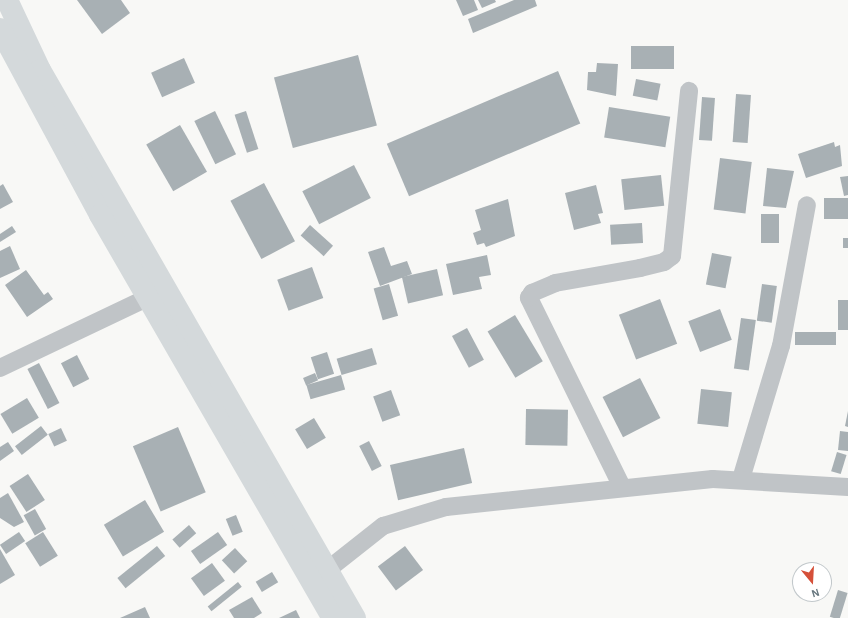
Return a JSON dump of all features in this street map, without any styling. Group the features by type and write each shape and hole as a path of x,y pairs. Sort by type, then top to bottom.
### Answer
{"main road":[{"path":"7,0 40,70 326,571 355,618"},
{"path":"0,29 147,298 332,618"}],"street":[{"path":"622,487 611,459 529,298 532,293 555,283 640,268 664,262 672,256 689,91"},
{"path":"741,479 781,346 807,205"},
{"path":"0,368 147,298"},
{"path":"326,571 383,526 428,511 622,487 741,479 770,484 848,487"}],"building":[{"path":"77,0 121,0 130,13 102,34"},
{"path":"456,0 474,0 478,10 463,16"},
{"path":"478,0 495,0 496,2 482,8"},
{"path":"514,0 535,0 537,6 473,33 468,19"},
{"path":"631,46 674,46 674,69 631,69"},
{"path":"358,55 377,126 293,148 274,78"},
{"path":"184,58 195,83 162,97 151,73"},
{"path":"597,63 618,64 616,96 587,90 588,72 596,72"},
{"path":"558,71 580,123 409,196 387,144"},
{"path":"636,79 661,84 657,100 633,96"},
{"path":"736,94 751,95 748,143 733,142"},
{"path":"702,97 715,98 712,141 699,140"},
{"path":"609,107 670,117 665,147 604,138"},
{"path":"215,111 236,154 215,164 194,121"},
{"path":"246,111 258,149 247,153 235,115"},
{"path":"180,125 207,172 173,191 146,144"},
{"path":"834,142 835,147 840,145 842,166 806,178 798,154"},
{"path":"720,158 752,162 745,214 714,210"},
{"path":"354,165 371,198 319,224 302,191"},
{"path":"767,168 794,171 786,208 763,206"},
{"path":"661,175 664,206 624,210 621,179"},
{"path":"848,176 848,195 844,196 840,177"},
{"path":"264,183 295,241 261,259 230,201"},
{"path":"3,184 13,202 0,209 0,186"},
{"path":"596,185 603,213 598,214 601,223 574,230 565,193"},
{"path":"824,198 848,198 848,219 824,219"},
{"path":"508,199 515,236 486,247 484,243 477,245 473,233 481,230 475,210"},
{"path":"761,214 779,214 779,243 761,243"},
{"path":"642,223 643,243 611,245 610,225"},
{"path":"310,225 333,246 324,256 301,235"},
{"path":"12,226 16,232 0,242 0,234"},
{"path":"843,238 848,238 848,248 843,248"},
{"path":"10,246 20,269 0,278 0,251"},
{"path":"384,247 391,266 407,261 412,274 380,286 368,252"},
{"path":"712,253 732,257 726,288 706,284"},
{"path":"487,255 491,275 479,277 482,289 453,295 446,264"},
{"path":"312,267 323,298 289,311 277,280"},
{"path":"437,269 443,295 408,303 402,277"},
{"path":"26,270 44,295 48,292 53,299 27,317 5,285"},
{"path":"389,284 398,316 383,320 374,288"},
{"path":"762,284 777,286 772,323 757,321"},
{"path":"660,299 677,344 636,360 619,315"},
{"path":"838,300 848,300 848,330 838,330"},
{"path":"720,309 732,340 700,352 688,321"},
{"path":"515,315 543,361 515,378 488,331"},
{"path":"741,318 756,320 749,371 734,369"},
{"path":"467,328 484,360 469,368 452,336"},
{"path":"795,332 836,332 836,345 795,345"},
{"path":"372,348 377,364 342,375 337,359"},
{"path":"327,352 334,374 318,379 311,357"},
{"path":"77,355 89,379 73,387 61,363"},
{"path":"39,363 59,403 48,409 27,369"},
{"path":"315,373 318,380 306,385 303,378"},
{"path":"341,375 345,389 311,399 306,385"},
{"path":"640,378 660,418 623,437 603,397"},
{"path":"701,389 732,392 728,427 697,424"},
{"path":"391,390 400,415 382,422 373,396"},
{"path":"27,398 39,418 12,434 0,414"},
{"path":"526,409 568,410 567,446 525,445"},
{"path":"848,411 848,427 845,426"},
{"path":"314,418 326,438 307,449 295,429"},
{"path":"41,426 48,435 22,455 15,446"},
{"path":"178,427 206,492 161,512 133,446"},
{"path":"61,428 67,441 54,447 48,434"},
{"path":"840,431 848,432 848,451 838,450"},
{"path":"369,441 382,466 372,471 359,446"},
{"path":"8,442 14,451 0,461 0,447"},
{"path":"464,448 472,483 398,500 390,465"},
{"path":"837,452 847,455 841,474 831,471"},
{"path":"28,474 45,500 26,512 10,486"},
{"path":"8,493 24,522 14,527 0,518 0,498"},
{"path":"145,500 164,532 123,556 104,525"},
{"path":"35,509 46,529 35,535 24,515"},
{"path":"236,515 243,532 233,536 226,519"},
{"path":"189,525 196,533 180,548 172,539"},
{"path":"19,532 25,541 6,554 0,545"},
{"path":"43,532 58,556 40,567 25,543"},
{"path":"218,532 227,545 200,564 191,551"},
{"path":"157,546 165,556 126,588 117,578"},
{"path":"405,546 423,570 396,590 378,566"},
{"path":"235,548 247,561 234,573 222,560"},
{"path":"0,549 15,575 0,584"},
{"path":"212,563 225,581 204,596 191,578"},
{"path":"272,572 278,582 262,592 256,582"},
{"path":"238,582 242,587 211,611 208,607"},
{"path":"838,590 848,593 840,618 830,617"},
{"path":"252,597 262,613 254,618 234,618 229,610"},
{"path":"145,607 150,618 120,618"},
{"path":"296,610 300,618 279,618"}]}
